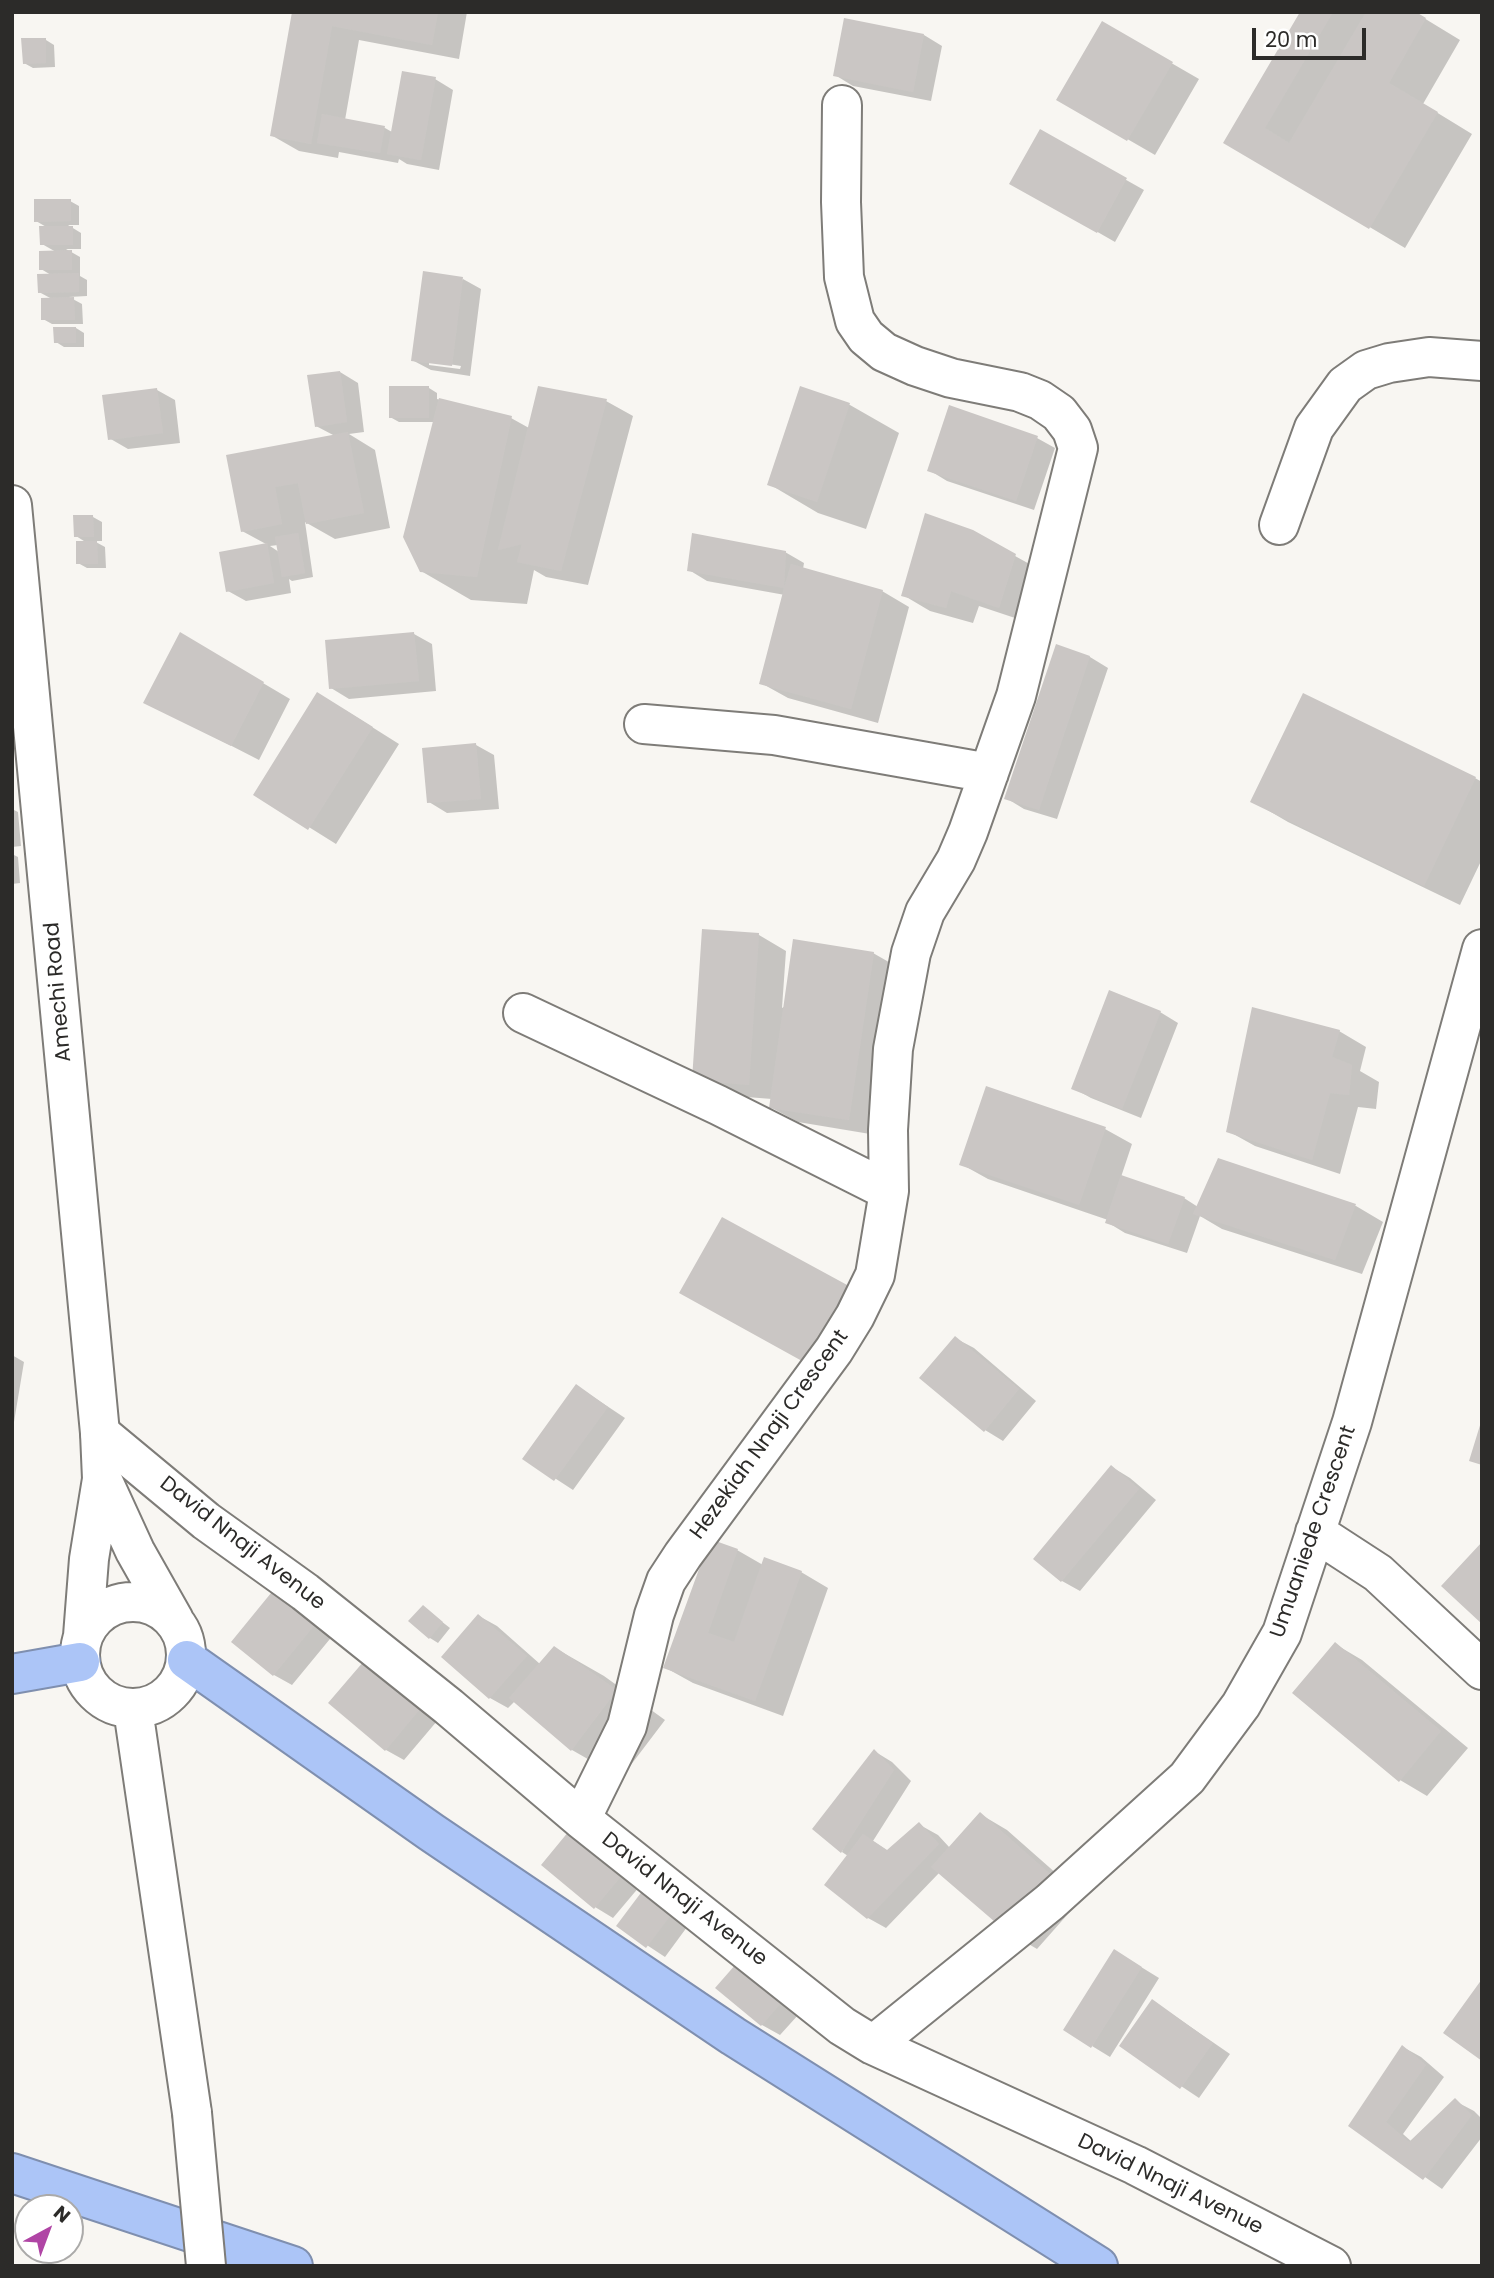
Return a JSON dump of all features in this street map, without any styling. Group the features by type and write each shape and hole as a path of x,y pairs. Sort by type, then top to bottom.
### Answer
{"highway":[{"path":"12,1674 81,1649"},
{"path":"187,1660 431,1832 733,2036 1098,2266"},
{"path":"12,2173 293,2266"}],"street":[{"name":"Hezekiah Nnaji Crescent","path":"581,1819 627,1726 654,1615 666,1581 834,1350 855,1316 875,1275 889,1191 888,1130 893,1049 911,953 925,912 956,860 1016,696 1078,448 1066,422 1040,400 951,378 915,366 884,352 860,329 855,321 844,277 841,202 842,105"},
{"path":"1279,525 1314,428 1345,386 1366,370 1389,363 1429,357 1482,361"},
{"name":"Amechi Road","path":"12,505 100,1433 102,1479"},
{"path":"644,724 774,735 989,773"},
{"name":"Umuaniede Crescent","path":"873,2045 1050,1902 1187,1778 1241,1705 1282,1633 1352,1422 1482,949"},
{"path":"523,1013 718,1105 889,1191"},
{"name":"David Nnaji Avenue","path":"100,1433 205,1521 305,1592 581,1819 813,2003 873,2045 1135,2165 1331,2266"},
{"path":"102,1479 135,1551 185,1640 187,1660 182,1679 170,1694 153,1705 133,1709 114,1705 98,1695 86,1680 81,1649 89,1559 102,1479"},
{"path":"1315,1532 1378,1573 1482,1670"},
{"path":"81,1649 98,1614 117,1603 141,1602 160,1609 175,1622"},
{"path":"133,1709 192,2113 206,2266"}],"building":[{"path":"292,12 438,12 432,45 332,26 311,144 270,136"},
{"path":"1300,12 1333,12 1265,128 1289,143 1366,12 1416,12 1426,18 1389,83 1438,112 1369,229 1223,143"},
{"path":"844,18 924,34 913,92 833,76"},
{"path":"1102,21 1173,62 1127,141 1056,100"},
{"path":"21,38 46,38 46,63 23,64"},
{"path":"402,71 436,77 421,160 387,154"},
{"path":"322,114 385,126 380,153 317,143"},
{"path":"1040,129 1127,178 1097,233 1009,184"},
{"path":"34,199 71,199 71,221 34,222"},
{"path":"39,226 73,226 73,245 40,245"},
{"path":"72,250 72,270 39,270 39,251"},
{"path":"423,271 463,277 452,366 411,361"},
{"path":"79,273 79,292 38,293 37,274"},
{"path":"74,297 75,320 41,320 41,298"},
{"path":"53,327 76,327 76,343 54,343"},
{"path":"340,371 347,422 315,427 307,375"},
{"path":"389,386 429,386 429,418 389,418"},
{"path":"538,386 607,399 561,571 517,562 522,544 498,550"},
{"path":"800,386 850,403 817,502 767,485"},
{"path":"157,388 163,433 108,440 102,395"},
{"path":"439,398 512,416 477,577 420,572 403,537"},
{"path":"949,405 1038,436 1016,501 927,471"},
{"path":"348,432 364,513 306,524 298,483 275,487 282,524 241,532 226,455"},
{"path":"925,513 973,530 1016,554 999,608 951,591 946,608 901,596"},
{"path":"73,515 93,515 94,537 74,537"},
{"path":"298,533 305,573 282,577 275,537"},
{"path":"692,533 786,551 784,588 687,571"},
{"path":"76,541 97,541 98,564 76,564"},
{"path":"267,543 274,583 226,592 219,552"},
{"path":"791,564 883,590 851,709 759,684"},
{"path":"180,632 264,682 231,746 143,703"},
{"path":"414,632 419,681 329,689 325,640"},
{"path":"1056,644 1090,656 1039,810 1004,799"},
{"path":"317,692 373,727 308,830 253,795"},
{"path":"1303,693 1476,777 1424,886 1250,802"},
{"path":"476,743 481,799 427,803 422,748"},
{"path":"702,929 759,933 749,1085 692,1080"},
{"path":"793,939 874,952 849,1120 769,1108"},
{"path":"1109,990 1161,1011 1122,1109 1071,1089"},
{"path":"1252,1007 1340,1030 1332,1057 1352,1065 1349,1095 1330,1093 1312,1160 1226,1132"},
{"path":"986,1086 1106,1127 1079,1205 959,1165"},
{"path":"1218,1158 1356,1204 1335,1260 1193,1214"},
{"path":"1121,1175 1185,1197 1168,1244 1105,1223"},
{"path":"722,1217 849,1286 802,1361 679,1293"},
{"path":"955,1336 1019,1389 984,1432 919,1378"},
{"path":"576,1384 608,1407 554,1481 522,1459"},
{"path":"1482,1422 1482,1465 1469,1461"},
{"path":"1111,1465 1139,1489 1061,1582 1033,1559"},
{"path":"710,1539 738,1549 708,1633 734,1642 764,1557 802,1571 755,1701 663,1668"},
{"path":"1482,1542 1482,1624 1441,1586"},
{"path":"280,1582 322,1616 273,1676 231,1642"},
{"path":"423,1605 443,1622 429,1639 408,1621"},
{"path":"478,1614 527,1656 489,1699 441,1657"},
{"path":"1335,1642 1441,1731 1399,1782 1292,1693"},
{"path":"554,1646 617,1690 571,1751 509,1698"},
{"path":"370,1654 426,1702 385,1751 328,1703"},
{"path":"874,1749 894,1770 841,1853 812,1829"},
{"path":"980,1812 1057,1880 1009,1934 931,1867"},
{"path":"919,1822 939,1844 867,1919 824,1885 863,1834 887,1850"},
{"path":"569,1831 623,1874 594,1909 541,1865"},
{"path":"643,1890 673,1912 646,1948 616,1926"},
{"path":"1114,1949 1142,1967 1091,2048 1063,2030"},
{"path":"736,1964 782,2002 761,2026 715,1988"},
{"path":"1482,1979 1482,2061 1443,2033"},
{"path":"1152,1999 1213,2043 1180,2089 1119,2046"},
{"path":"1402,2045 1426,2065 1386,2122 1409,2142 1455,2098 1472,2115 1423,2180 1348,2126"}]}
